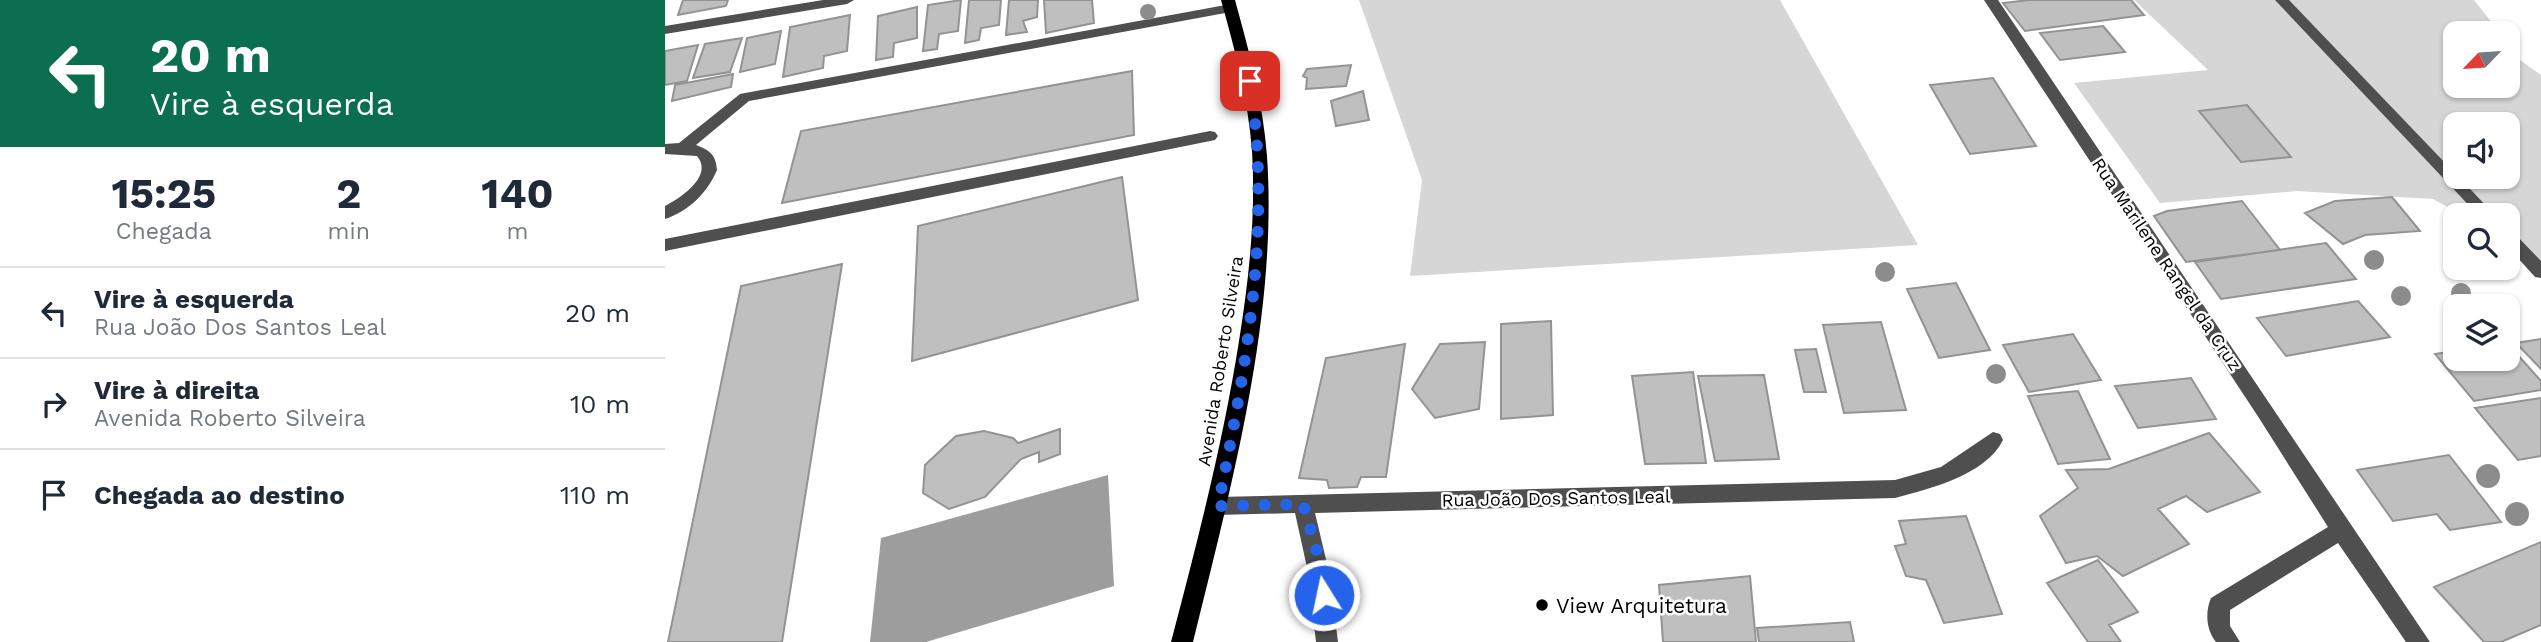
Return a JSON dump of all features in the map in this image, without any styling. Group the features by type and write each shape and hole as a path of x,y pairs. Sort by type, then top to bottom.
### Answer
{"main road":[{"name":"Avenida Roberto Silveira","path":"1178,641 1218,506 1244,368 1258,259 1260,212 1257,131 1250,81 1229,4"}],"street":[{"path":"665,30 847,0"},
{"name":"Rua Marilene Rangel da Cruz","path":"1991,0 2266,412 2341,530 2419,642"},
{"path":"2282,0 2476,203"},
{"path":"684,148 745,97 1229,4"},
{"path":"665,245 1210,136"},
{"path":"665,149 699,150 708,156 712,165 710,176 688,200 665,213"},
{"path":"2520,250 2541,272"},
{"name":"Rua João Dos Santos Leal","path":"1218,506 1895,489 1943,477 1972,460 1993,440"},
{"path":"1303,504 1316,548 1324,595 1327,642"},
{"path":"2229,642 2219,629 2219,605 2341,530"}],"shaded area":[{"path":"1359,0 1780,0 1918,245 1410,276 1422,180"},
{"path":"2134,0 2474,0 2491,21 2443,21 2443,98 2520,98 2520,60 2541,75 2541,261 2520,249 2520,203 2443,205 2433,199 2297,191 2160,203 2074,83 2208,70"},
{"path":"1108,475 1114,586 926,642 870,642 881,538"}],"building":[{"path":"683,0 728,0 726,6 678,15"},
{"path":"961,0 958,31 939,34 937,49 923,51 928,5"},
{"path":"969,0 1001,0 999,25 981,28 979,40 965,43"},
{"path":"1009,0 1038,0 1037,17 1023,21 1027,32 1006,35"},
{"path":"1044,0 1092,0 1094,23 1046,33"},
{"path":"2029,0 2131,0 2144,15 2025,31 2003,3"},
{"path":"917,7 917,38 894,43 893,57 876,60 878,16"},
{"path":"850,15 847,51 824,56 823,68 783,77 790,27"},
{"path":"2103,26 2125,52 2060,60 2040,33"},
{"path":"781,31 775,64 740,72 747,38"},
{"path":"742,38 730,72 693,78 705,44"},
{"path":"698,45 687,81 665,85 665,51"},
{"path":"1351,65 1346,86 1306,89 1307,78 1303,76 1307,69"},
{"path":"1132,71 1134,135 782,203 801,131"},
{"path":"733,74 731,87 672,101 675,85"},
{"path":"1993,78 2036,146 1970,154 1930,85"},
{"path":"1363,91 1369,120 1336,126 1331,101"},
{"path":"2247,105 2291,157 2241,162 2199,111"},
{"path":"1122,177 1138,300 912,361 918,226"},
{"path":"2392,197 2420,231 2365,235 2343,244 2305,213 2335,201"},
{"path":"2242,201 2280,250 2186,262 2154,216 2167,211"},
{"path":"2326,243 2356,279 2221,299 2195,262"},
{"path":"842,264 782,642 668,642 741,286"},
{"path":"1956,283 1990,350 1939,358 1907,289"},
{"path":"2358,301 2390,337 2286,356 2257,318"},
{"path":"1551,321 1553,415 1501,419 1501,324"},
{"path":"1881,322 1906,410 1844,413 1823,325"},
{"path":"2073,334 2101,380 2029,392 2003,345"},
{"path":"2541,339 2541,369 2520,347 2520,342"},
{"path":"1485,342 1479,409 1435,418 1412,389 1440,344"},
{"path":"1405,344 1386,477 1361,477 1357,487 1329,488 1327,480 1299,478 1326,358"},
{"path":"1816,349 1826,392 1804,392 1795,350"},
{"path":"2443,353 2443,364 2435,354"},
{"path":"2520,357 2541,381 2541,390 2474,401 2449,371 2520,371"},
{"path":"1693,372 1706,463 1645,464 1632,376"},
{"path":"1764,375 1779,459 1715,461 1698,376"},
{"path":"2191,378 2216,419 2138,428 2115,386"},
{"path":"2078,391 2110,459 2058,464 2028,396"},
{"path":"2541,398 2541,456 2518,460 2475,408"},
{"path":"1060,429 1060,454 1039,462 1039,452 1021,459 985,497 949,509 923,493 925,465 956,436 984,431 1013,438 1018,443"},
{"path":"2209,433 2260,492 2207,512 2186,496 2158,509 2189,544 2123,576 2097,556 2066,563 2040,516 2078,488 2066,470 2109,469"},
{"path":"2449,455 2501,522 2450,530 2437,514 2393,521 2357,470"},
{"path":"1966,516 2002,614 1944,623 1926,580 1906,576 1895,546 1906,544 1899,521"},
{"path":"2541,542 2541,625 2501,642 2484,642 2434,587"},
{"path":"2098,560 2138,612 2109,625 2121,642 2088,642 2047,583"},
{"path":"1750,576 1756,642 1663,642 1659,585"},
{"path":"1850,622 1854,642 1759,642 1757,628"}],"place":[{"name":"View Arquitetura","path":"1542,605"}],"route":[{"path":"1250,81 1260,169 1258,259 1244,368 1218,506 1303,504 1316,548 1324,595"}]}
